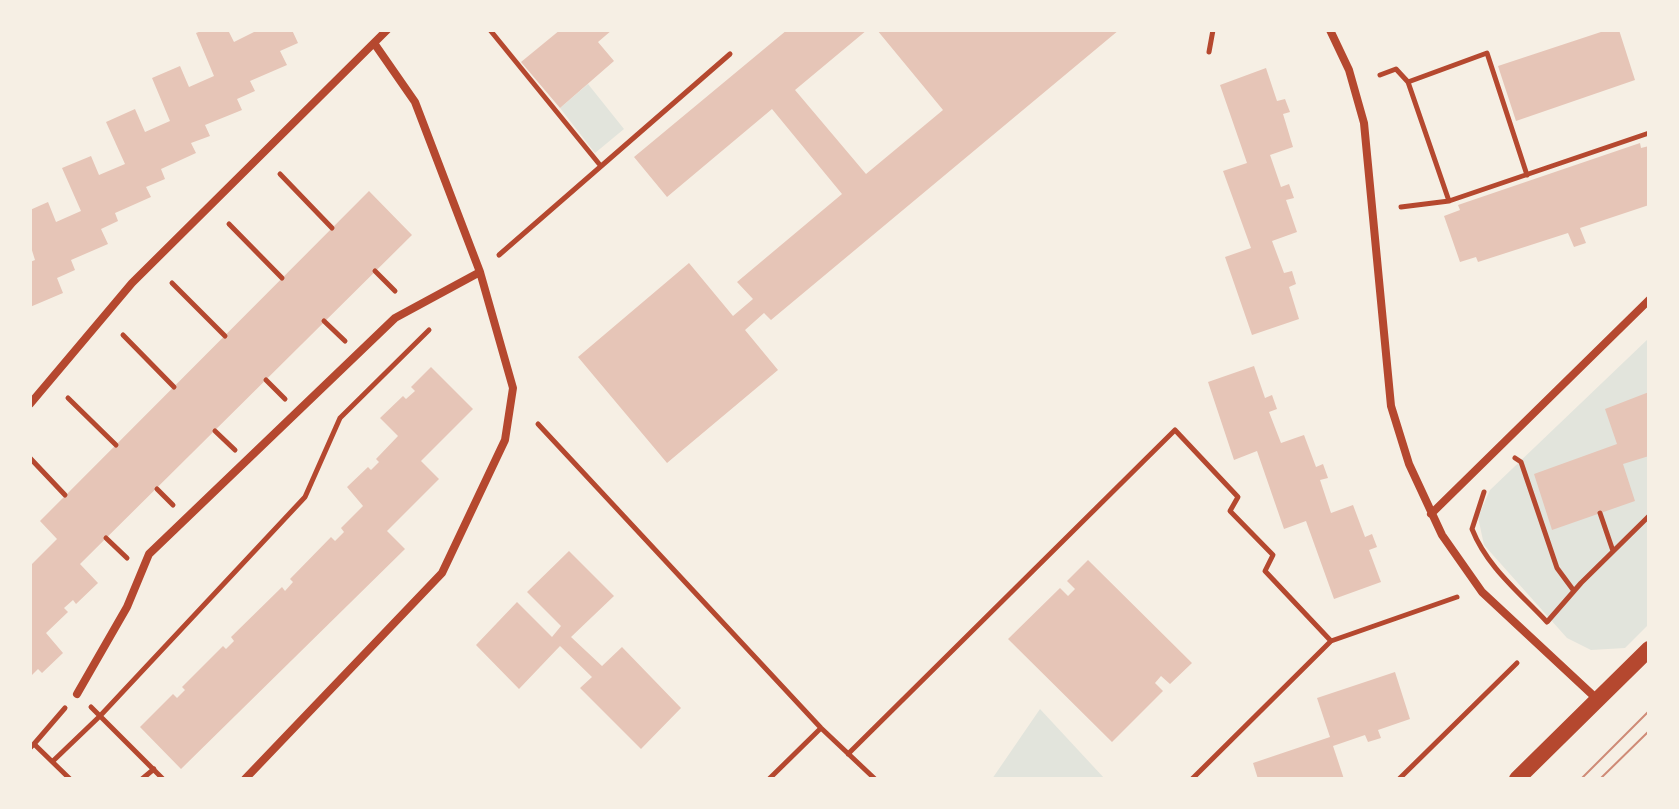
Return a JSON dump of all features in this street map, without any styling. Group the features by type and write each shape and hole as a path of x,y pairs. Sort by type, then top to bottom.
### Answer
{"main road":[{"path":"1517,779 1649,649"}],"street":[{"path":"30,404 132,283 387,30"},
{"path":"1330,30 1349,70 1364,123 1391,406 1409,464 1431,514 1482,592 1598,700"},
{"path":"245,779 442,573 505,440 513,388 480,272 415,102 374,43"},
{"path":"77,694 127,607 149,554 395,318 480,272"},
{"path":"1431,514 1649,300"}],"path":[{"path":"490,30 600,165"},
{"path":"1209,52 1213,30"},
{"path":"1408,82 1487,53 1527,175"},
{"path":"499,255 730,54"},
{"path":"1380,75 1396,69 1408,82 1449,201"},
{"path":"1401,207 1449,201 1649,133"},
{"path":"280,174 332,228"},
{"path":"229,224 282,278"},
{"path":"375,271 395,291"},
{"path":"172,283 225,336"},
{"path":"324,321 345,341"},
{"path":"53,761 100,716 305,497 340,418 429,330"},
{"path":"123,335 174,387"},
{"path":"266,380 286,400"},
{"path":"68,398 116,445"},
{"path":"538,424 821,728 875,779"},
{"path":"848,754 1175,430 1238,497 1230,511 1273,555 1265,571 1331,641"},
{"path":"215,431 235,450"},
{"path":"1507,466 1517,456 1521,462 1557,568 1574,591"},
{"path":"30,458 65,495"},
{"path":"1487,485 1472,529 1495,569 1547,622 1649,516"},
{"path":"157,489 177,508"},
{"path":"1600,513 1613,551"},
{"path":"106,538 127,558"},
{"path":"1192,779 1331,641 1457,597"},
{"path":"1399,779 1517,663"},
{"path":"70,779 53,761 32,746 77,694 163,779"},
{"path":"769,779 821,728"},
{"path":"142,779 154,769"}],"shaded area":[{"path":"588,84 624,129 595,153 560,108"},
{"path":"1649,338 1649,624 1625,648 1591,650 1567,638 1484,545 1478,517 1490,490"},
{"path":"1040,709 1105,779 992,779"}],"building":[{"path":"228,30 234,42 258,30 292,30 298,43 280,51 287,65 250,81 255,91 237,99 242,110 205,125 210,136 191,143 196,153 161,169 165,179 146,187 151,197 115,213 118,221 101,229 108,244 71,260 75,270 57,278 63,293 30,307 30,262 35,260 30,244 30,210 48,202 56,222 81,211 62,168 91,156 99,175 125,164 106,122 135,109 145,132 170,121 152,78 180,66 189,87 214,76 196,33"},
{"path":"560,30 612,30 598,42 614,61 560,108 521,62"},
{"path":"787,30 867,30 795,90 866,174 943,110 877,30 1119,30 771,320 764,313 745,330 778,370 667,463 578,357 689,263 733,316 753,299 737,282 842,194 772,109 667,197 634,157"},
{"path":"1607,30 1619,30 1635,80 1516,121 1498,66"},
{"path":"1266,68 1277,101 1285,99 1290,112 1283,114 1293,147 1270,155 1281,187 1289,184 1294,198 1286,200 1297,232 1272,241 1284,273 1292,271 1296,284 1289,287 1299,319 1252,335 1225,257 1251,248 1223,171 1247,163 1220,85"},
{"path":"1640,143 1641,148 1649,146 1649,205 1580,228 1586,243 1574,247 1568,233 1478,262 1476,257 1460,262 1444,216 1460,210 1458,205"},
{"path":"369,191 412,235 80,564 98,583 76,604 73,600 64,608 68,612 46,633 63,653 42,673 38,669 30,677 30,566 57,539 40,521"},
{"path":"1254,366 1265,398 1272,395 1277,409 1269,412 1281,443 1304,435 1316,467 1323,464 1328,478 1320,480 1331,513 1353,505 1365,537 1372,534 1377,547 1369,550 1381,582 1334,599 1306,521 1284,529 1257,451 1234,460 1208,382"},
{"path":"431,367 473,409 421,461 439,479 387,531 405,549 181,769 140,727 173,694 177,698 185,690 182,687 223,646 226,649 234,641 231,637 282,587 285,591 293,582 290,579 331,537 335,541 344,532 341,528 363,506 347,487 368,467 371,470 379,462 376,459 398,436 380,418 403,396 406,399 415,391 411,387"},
{"path":"1649,392 1649,456 1623,464 1635,501 1552,530 1534,474 1617,444 1605,409"},
{"path":"569,551 614,596 571,637 602,666 622,647 681,708 641,749 580,688 592,677 560,646 519,689 476,645 517,602 552,637 561,626 527,592"},
{"path":"1088,560 1192,663 1170,684 1161,676 1155,683 1163,691 1112,742 1008,639 1060,588 1068,596 1075,589 1067,581"},
{"path":"1395,672 1410,719 1378,730 1381,738 1368,742 1365,735 1333,746 1344,779 1258,779 1253,763 1330,737 1317,698"}],"tram line":[{"path":"1581,779 1649,711"},
{"path":"1600,779 1649,731"}]}
